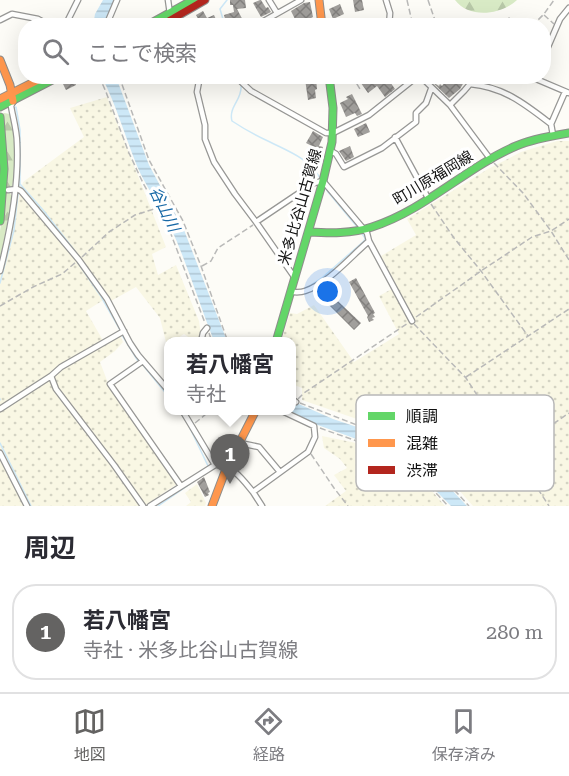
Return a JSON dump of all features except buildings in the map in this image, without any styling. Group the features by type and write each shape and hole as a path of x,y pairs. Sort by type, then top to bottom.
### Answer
{"main road":[{"path":"174,18 193,0"},
{"path":"175,18 205,0"},
{"path":"319,0 321,18"},
{"path":"0,60 13,97"},
{"path":"0,107 33,84"},
{"path":"0,99 13,97 42,84"},
{"name":"米多比谷山古賀線","path":"278,337 330,151 333,108 330,84"},
{"path":"0,117 3,173 0,221"},
{"name":"町川原福岡線","path":"308,232 341,233 385,222 491,160 527,142 569,133"},
{"path":"0,156 4,189"},
{"path":"212,506 226,466 254,415"}],"street":[{"path":"69,18 78,0"},
{"path":"109,18 117,0"},
{"path":"168,0 173,18"},
{"path":"269,0 277,13"},
{"path":"269,18 301,0"},
{"path":"386,0 390,18"},
{"path":"551,39 560,19 569,8"},
{"path":"0,20 12,14 33,18"},
{"path":"198,84 197,92 206,125 205,139 214,162 295,278"},
{"path":"244,84 251,91 326,133 333,133 369,115 409,84"},
{"path":"429,84 450,105 491,160"},
{"path":"450,105 470,84 476,85 514,97 552,124"},
{"path":"547,84 567,93 552,124 553,135"},
{"path":"330,151 336,154 344,167 382,148 416,122 416,113 426,103 432,89"},
{"path":"0,271 15,190 17,142 11,106 13,97"},
{"path":"395,137 428,198"},
{"path":"256,222 314,183 323,181 362,229 368,233 369,241 412,321"},
{"path":"4,189 21,191 79,260 107,299 143,361 163,383"},
{"path":"291,292 303,292 318,284 369,241"},
{"path":"202,337 207,328"},
{"path":"0,407 51,376 61,367 124,331"},
{"path":"143,361 110,384 181,486"},
{"path":"51,376 56,389 143,506"},
{"path":"185,415 215,465"},
{"path":"253,492 308,452 315,437 314,426 289,415"},
{"path":"240,443 259,447 280,472"},
{"path":"0,453 27,506"},
{"path":"150,506 219,464 226,466 240,477 262,506"}],"path":[{"path":"407,0 411,18"},
{"path":"428,0 434,18"},
{"path":"540,18 554,0"},
{"path":"544,14 548,18"},
{"path":"551,20 557,26"},
{"path":"102,84 129,153 169,229 210,337"},
{"path":"122,84 149,160 183,221 226,337"},
{"path":"357,84 360,89"},
{"path":"491,160 523,193 569,260"},
{"path":"428,198 454,238 528,336"},
{"path":"0,306 62,274 109,232 135,215 158,207"},
{"path":"296,399 532,237 551,231 569,219"},
{"path":"201,267 211,261 218,248 256,222"},
{"path":"465,378 569,309"},
{"path":"412,321 465,378 476,395"},
{"path":"296,401 356,424"},
{"path":"554,423 569,413"},
{"path":"192,426 206,415"},
{"path":"314,426 356,441"},
{"path":"308,452 348,506"},
{"path":"434,491 448,506"},
{"path":"457,491 469,506"},
{"path":"539,491 549,506"}],"shaded area":[{"path":"107,97 166,247 152,254 158,275 176,265 199,321 201,335 199,337 188,337 184,334 179,337 165,337 160,318 136,287 111,301 108,297 86,311 105,344 120,336 123,342 100,362 108,383 177,484 144,506 0,506 0,273 23,182 84,137 70,108"},
{"path":"557,141 569,141 569,506 473,506 460,491 554,491 554,395 356,395 356,419 302,400 302,388 296,386 296,337 283,337 290,313 297,314 314,305 354,362 399,334 379,296 397,286 381,256 416,235 407,219 488,169 521,152"},
{"path":"322,436 356,443 356,491 432,491 445,506 325,506 346,491 334,475 347,468 340,459 324,448"},
{"path":"197,484 206,503 205,506 186,506 191,502 185,493"}],"green space":[{"path":"455,0 517,0 503,9 485,13 468,10"},
{"path":"1,114 11,116 15,151 12,187 5,188"},
{"path":"5,192 10,193 12,197 0,264 0,231"}],"water":[{"path":"103,0 114,0 107,18 94,18"},
{"name":"谷山川","path":"105,84 119,84 149,165 184,230 225,337 212,337 176,240 137,166"},
{"path":"296,403 356,427 356,439 294,415 296,415"},
{"path":"436,491 453,491 467,506 451,506"}],"waterway":[{"path":"223,18 220,9 227,0"},
{"path":"241,85 240,95 232,111 232,121 298,156 316,171 320,178"},
{"path":"14,108 16,107 20,130 20,184 78,255"},
{"path":"0,283 14,230 19,185"},
{"path":"325,187 358,228"},
{"path":"305,289 323,277 364,241 365,238 361,232"},
{"path":"78,263 120,330"},
{"path":"122,335 138,361"},
{"path":"142,364 164,391"},
{"path":"182,415 209,468"},
{"path":"0,443 31,506"},
{"path":"158,506 193,482"}],"traffic: fast":[{"path":"160,18 193,0"},
{"path":"0,107 45,84"},
{"path":"277,337 323,181 332,142 333,108 330,84"},
{"path":"0,117 4,169 0,221"},
{"path":"308,232 348,232 391,220 497,155 535,140 569,133"}],"traffic: slow":[{"path":"319,0 321,18"},
{"path":"0,60 10,85 13,101"},
{"path":"0,99 30,84"},
{"path":"212,506 226,469 253,415"}],"traffic: jam":[{"path":"174,18 205,0"}],"place":[{"name":"若八幡宮","path":"230,484"}]}
